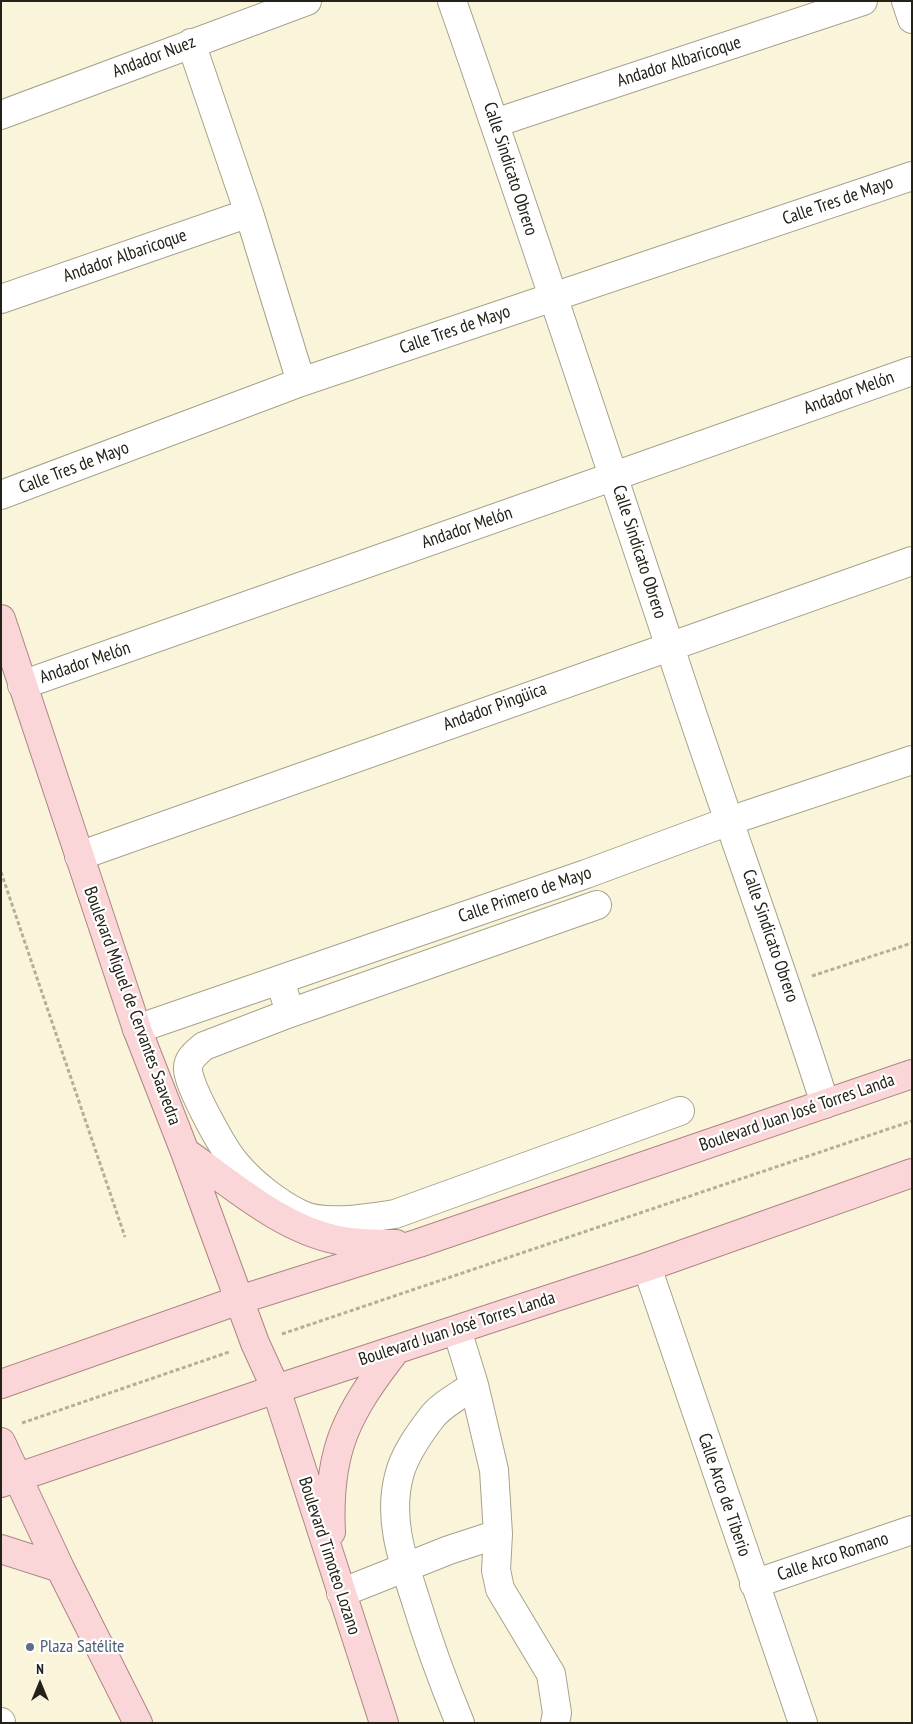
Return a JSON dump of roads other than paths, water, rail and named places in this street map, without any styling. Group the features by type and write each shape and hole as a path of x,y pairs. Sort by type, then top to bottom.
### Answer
{"main road":[{"name":"Boulevard Miguel de Cervantes Saavedra","path":"1,619 137,1029 185,1152 255,1343 276,1389"},
{"name":"Boulevard Juan José Torres Landa","path":"1,1384 239,1300 418,1243 912,1074"},
{"path":"185,1152 275,1214 304,1229 338,1240 376,1244 418,1243"},
{"name":"Boulevard Juan José Torres Landa","path":"9,1480 276,1389 647,1267 912,1173"},
{"path":"332,1566 329,1500 334,1460 349,1420 367,1387 396,1350"},
{"name":"Boulevard Timoteo Lozano","path":"276,1389 384,1723"},
{"path":"11,1433 9,1480 60,1568 138,1723"},
{"path":"1,1548 60,1568"}],"street":[{"name":"Andador Nuez","path":"1,115 307,1"},
{"name":"Calle Sindicato Obrero","path":"452,1 615,477 669,646 787,984 825,1104"},
{"name":"Andador Albaricoque","path":"495,123 863,1"},
{"path":"906,1 912,19"},
{"path":"192,43 248,212 301,382"},
{"name":"Calle Tres de Mayo","path":"1,495 301,382 912,176"},
{"name":"Andador Albaricoque","path":"1,299 248,212"},
{"name":"Andador Melón","path":"22,685 912,371"},
{"name":"Andador Pingüica","path":"79,856 912,561"},
{"name":"Calle Primero de Mayo","path":"137,1029 586,874 729,821 912,760"},
{"path":"597,905 290,1013 204,1046 193,1055 188,1070 205,1114 236,1164 258,1186 301,1215 349,1220 395,1214 680,1111"},
{"path":"280,980 290,1013"},
{"name":"Calle Arco de Tiberio","path":"647,1267 803,1723"},
{"path":"457,1330 474,1385 494,1470 498,1534 496,1570 500,1589 551,1674 557,1713 555,1723"},
{"path":"460,1723 431,1653 395,1526 399,1476 408,1453 433,1415 474,1385"},
{"name":"Calle Arco Romano","path":"754,1584 912,1530"},
{"path":"341,1593 406,1569 450,1550 498,1534"}],"place":[{"name":"Plaza Satélite","path":"30,1647"}]}
